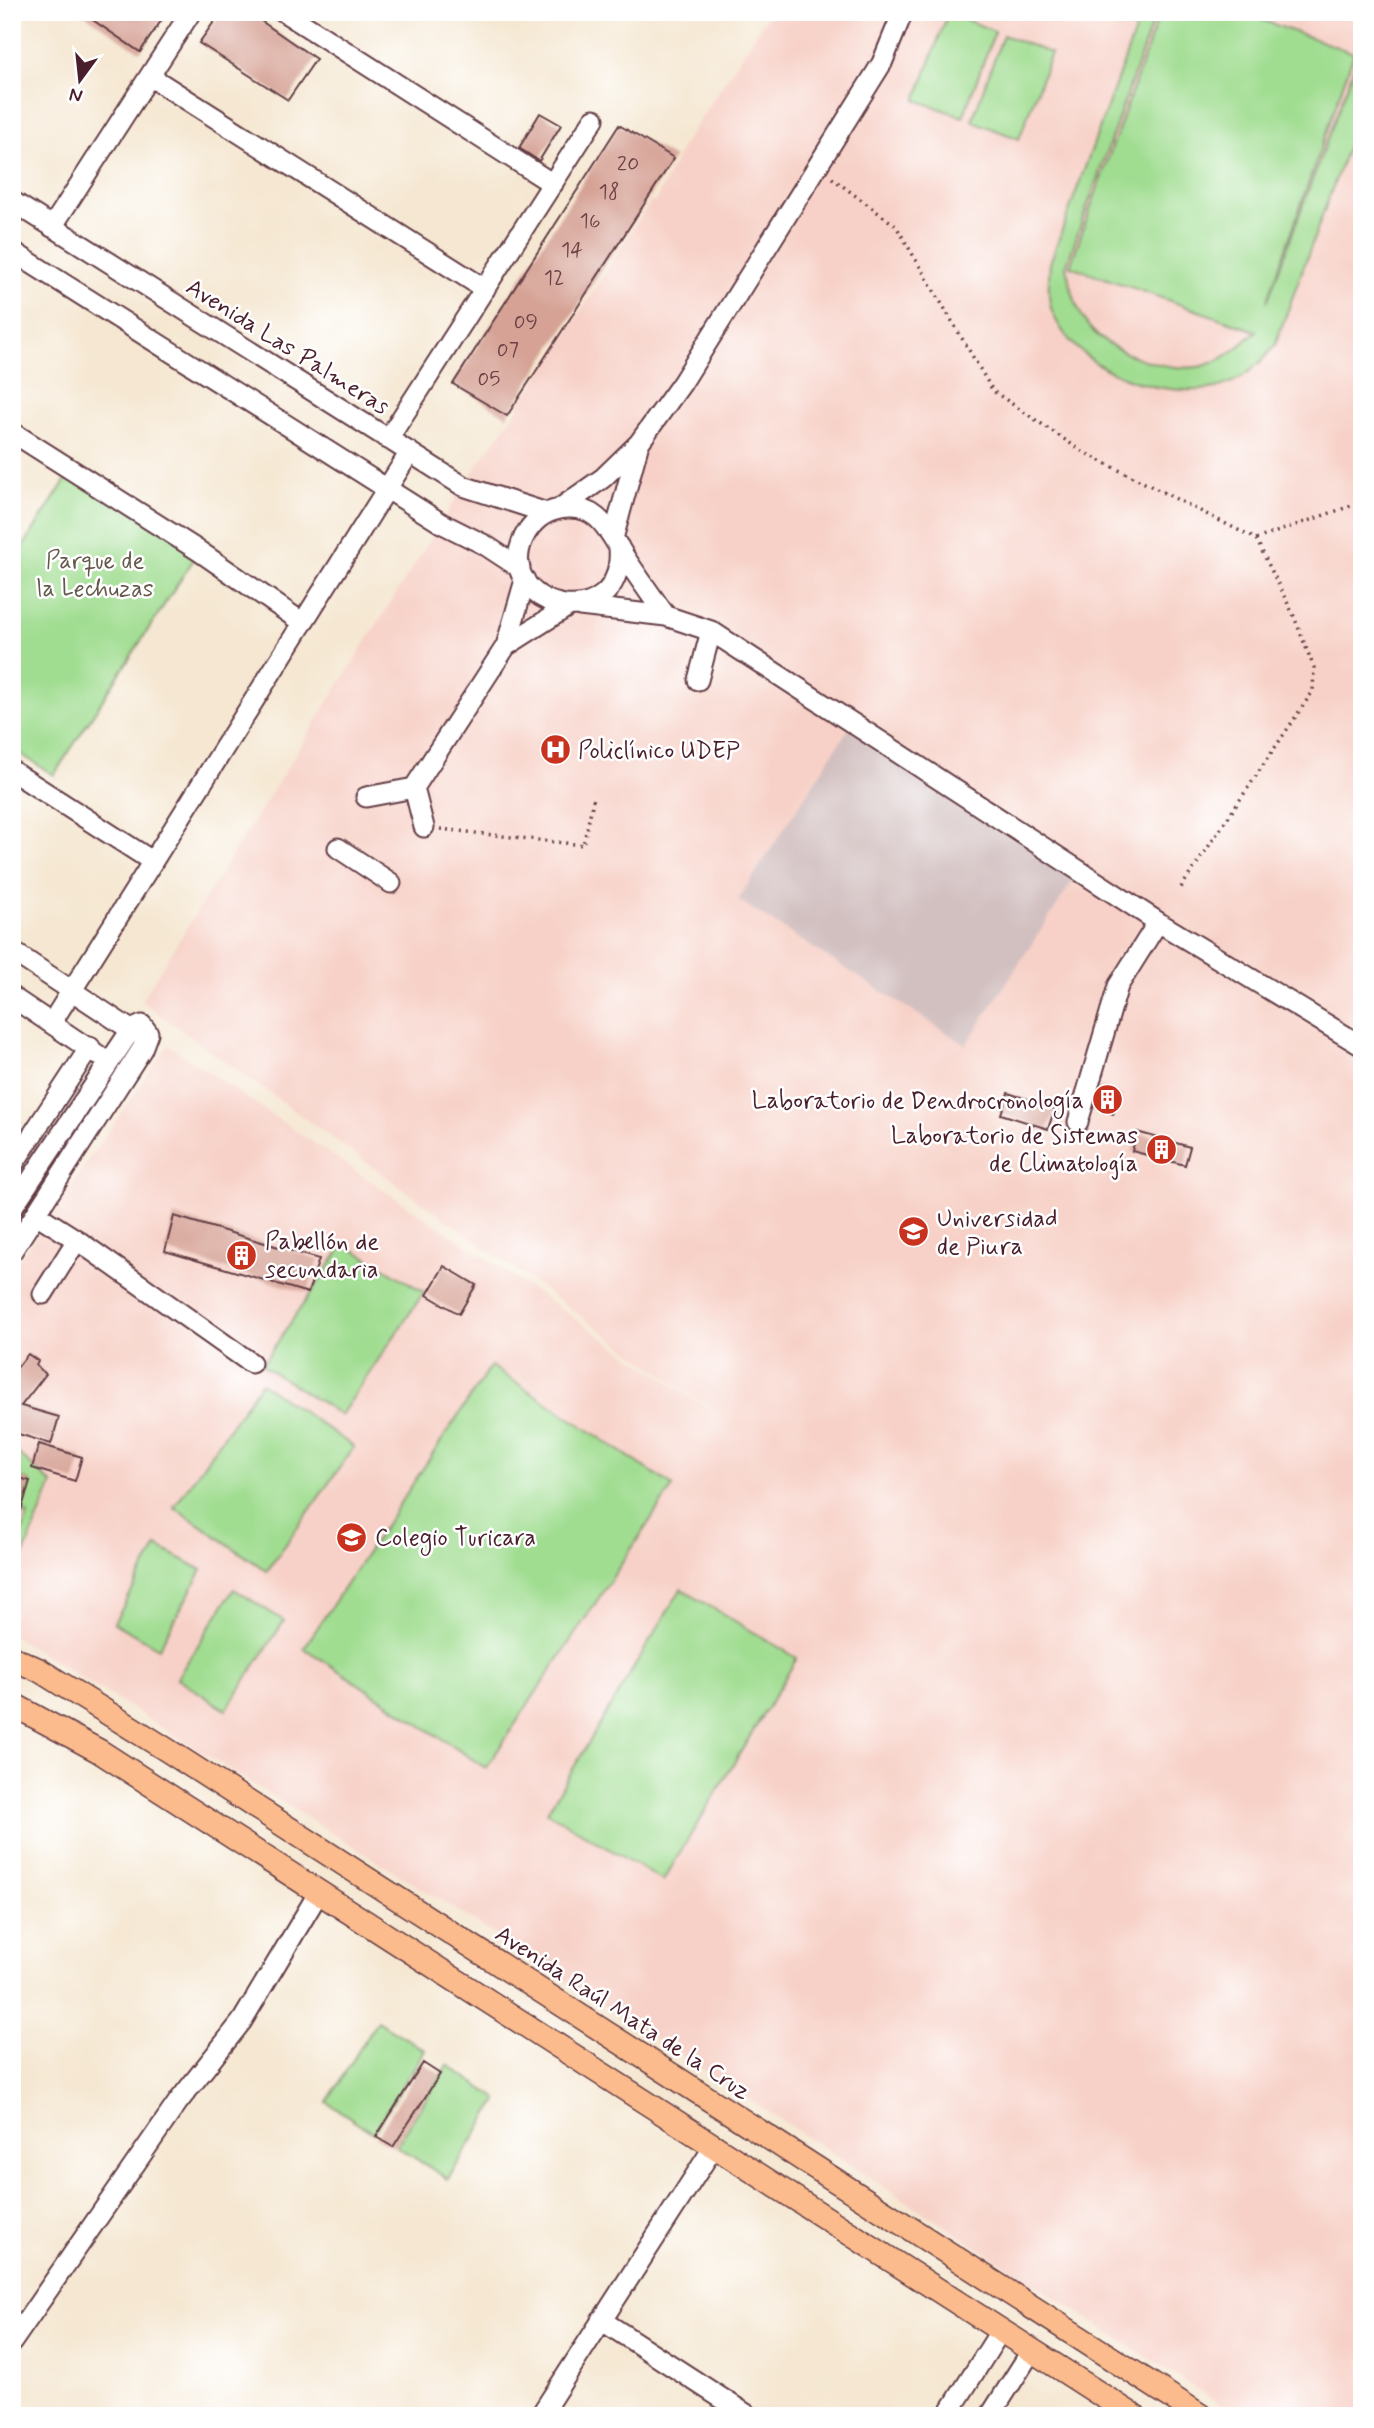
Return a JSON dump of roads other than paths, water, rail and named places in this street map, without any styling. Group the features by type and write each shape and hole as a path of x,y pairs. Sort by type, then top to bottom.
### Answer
{"main road":[{"name":"Avenida Raúl Mata de la Cruz","path":"12,1658 39,1670 167,1750 1201,2416"},
{"path":"12,1704 99,1751 1135,2416"}],"street":[{"path":"52,226 191,12"},
{"path":"284,12 552,184"},
{"path":"366,797 414,788 506,646 522,574 522,542 528,530 603,478 639,443 689,372 882,63 903,12"},
{"path":"151,76 485,289"},
{"path":"388,439 594,119"},
{"name":"Avenida Las Palmeras","path":"12,201 463,486 553,511"},
{"path":"12,251 522,574 542,599 573,607 666,616 711,631 1158,922 1362,1046"},
{"path":"12,432 199,551 303,622"},
{"path":"506,646 573,607 603,595 611,585 620,560 616,541 639,443"},
{"path":"52,1022 410,452"},
{"path":"553,511 585,510 597,516 666,616"},
{"path":"698,680 711,631"},
{"path":"12,771 152,862"},
{"path":"414,788 424,827"},
{"path":"338,848 391,883"},
{"path":"1078,1122 1118,986 1158,922"},
{"path":"12,951 131,1030"},
{"path":"12,997 90,1047 108,1065"},
{"path":"12,1208 131,1030 142,1025 149,1034 142,1049 12,1251"},
{"path":"12,1166 90,1047"},
{"path":"36,1214 251,1363"},
{"path":"43,1294 77,1240"},
{"path":"12,2342 178,2102 242,2021 319,1892"},
{"path":"540,2416 601,2320 607,2298 715,2145"},
{"path":"601,2320 749,2416"},
{"path":"947,2416 1001,2330"},
{"path":"990,2416 1032,2350"}],"place":[{"name":"Policlínico UDEP","path":"555,750"},
{"name":"Laboratorio de Dendrocronología","path":"1107,1100"},
{"name":"Laboratorio de Sistemas de Climatología","path":"1161,1149"},
{"name":"Universidad de Piura","path":"914,1232"},
{"name":"Pabellón de secundaria","path":"242,1255"},
{"name":"Colegio Turicara","path":"352,1537"}],"park label":[{"name":"Parque de la Lechuzas","path":"95,574"}]}
